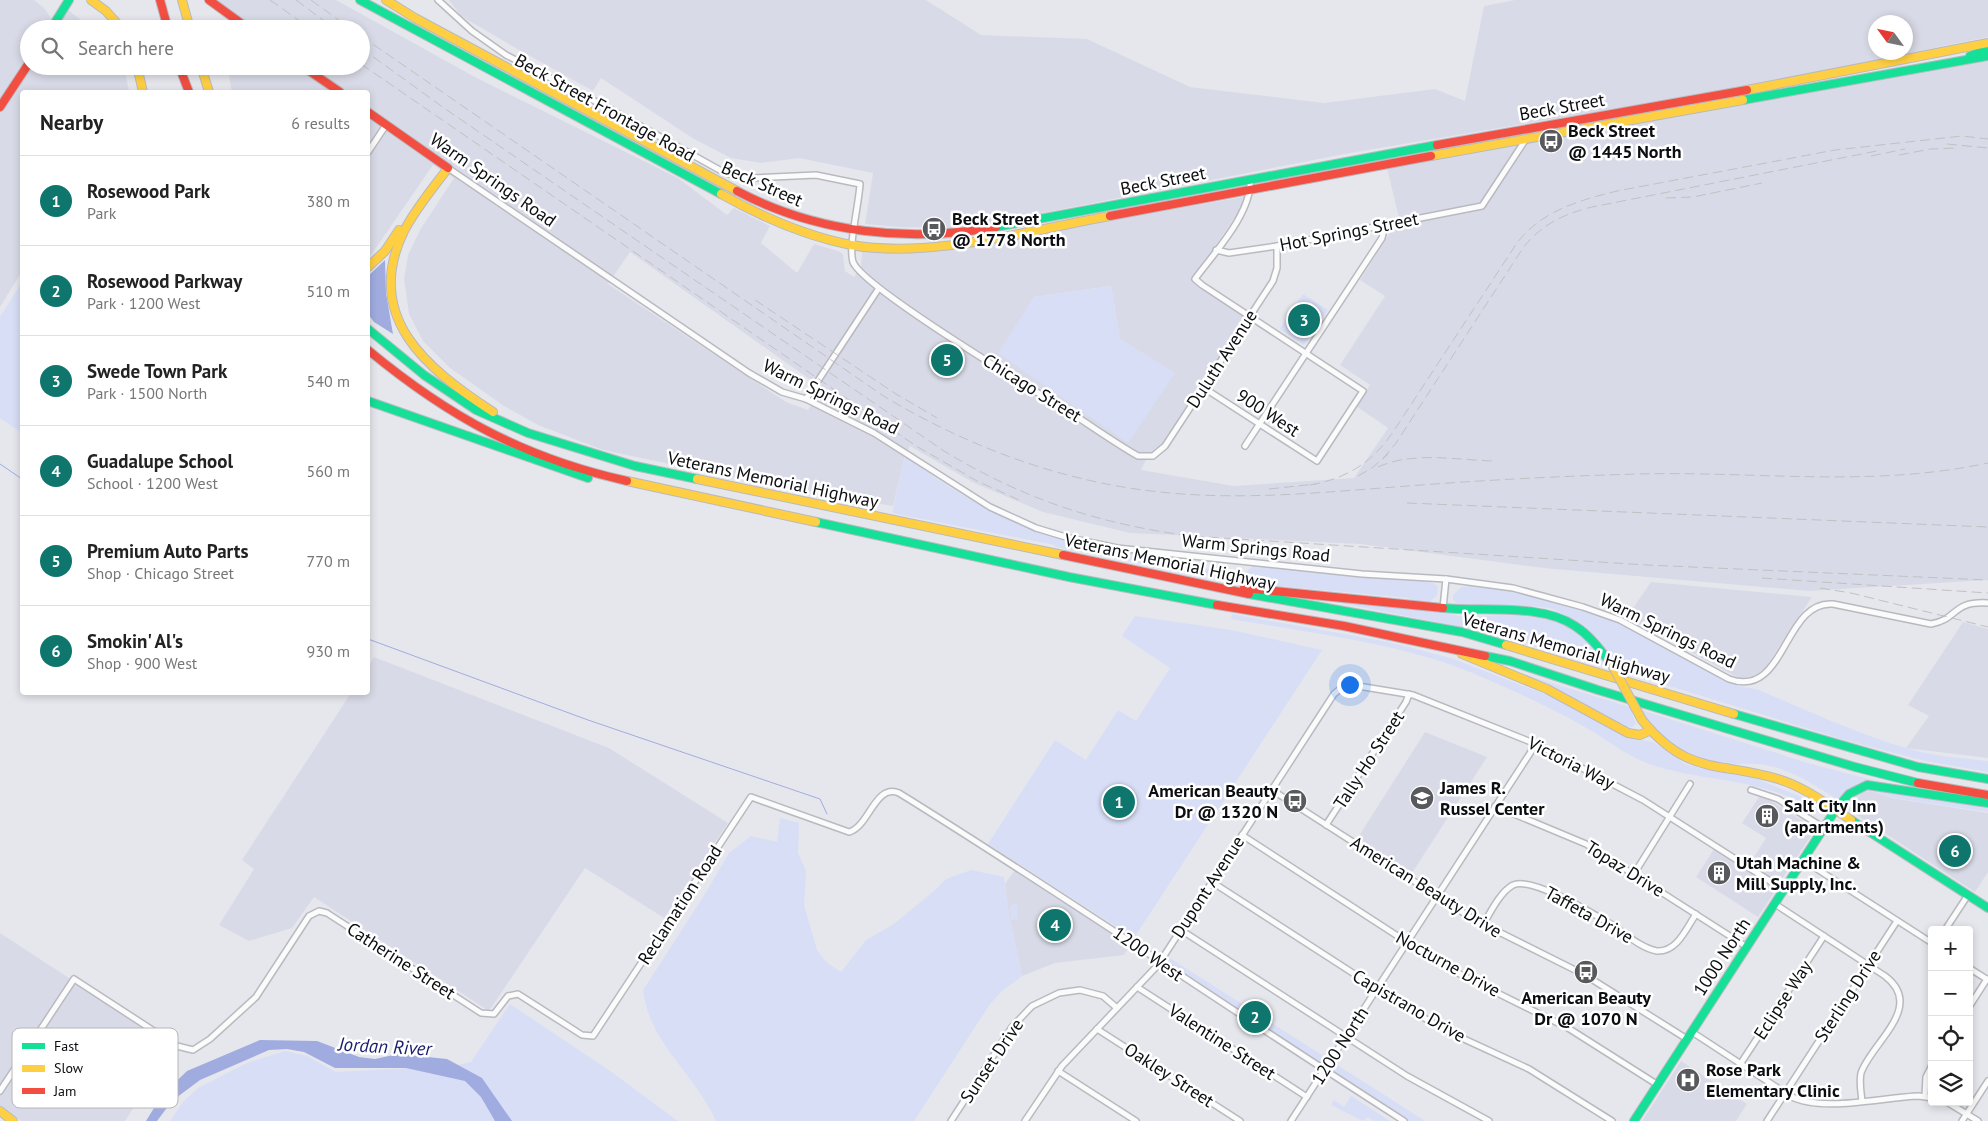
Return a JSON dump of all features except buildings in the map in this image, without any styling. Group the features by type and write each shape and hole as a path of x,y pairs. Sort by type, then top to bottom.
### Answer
{"main road":[{"path":"56,20 69,0"},
{"path":"91,0 106,10 114,20"},
{"path":"160,0 166,20"},
{"path":"209,0 237,20"},
{"name":"Beck Street","path":"360,0 759,215 808,234 852,244 898,249 958,244 1988,56"},
{"path":"182,1 187,20"},
{"name":"Beck Street","path":"389,1 736,192 790,214 854,230 916,236 967,232 1718,95 1988,43"},
{"path":"1961,60 1988,49"},
{"path":"0,107 21,75"},
{"path":"139,75 143,90"},
{"path":"182,75 188,90"},
{"path":"204,75 208,90"},
{"path":"315,75 337,90"},
{"name":"Warm Springs Road","path":"370,113 445,166"},
{"path":"370,265 385,251 445,166"},
{"path":"445,166 410,220 392,262 391,296 398,326 416,353 437,373 490,410 528,433"},
{"name":"Veterans Memorial Highway","path":"370,331 424,375 476,410 528,433 635,466 1218,587 1462,632 1854,750 1918,767 1988,780"},
{"name":"Veterans Memorial Highway","path":"370,352 442,406 523,448 596,474 1069,577 1446,646 1510,661 1598,690 1890,776 1988,795"},
{"path":"370,402 592,479 703,502 732,503"},
{"path":"1218,587 1266,588 1469,611 1528,610 1557,617 1584,632 1598,645 1612,665 1649,732 1672,751 1699,764 1783,779 1800,787 1988,908"},
{"path":"1446,646 1487,666 1547,689 1628,733 1640,735 1649,732"},
{"name":"1000 North","path":"1634,1121 1836,809 1849,794 1867,785 1988,803"},
{"path":"0,1111 13,1121"}],"street":[{"name":"Beck Street Frontage Road","path":"438,0 495,48 725,173 751,178 816,175 860,184 859,208 854,230"},
{"path":"370,149 386,125"},
{"name":"Hot Springs Street","path":"1216,250 1229,253 1277,246 1482,206 1526,139"},
{"name":"Warm Springs Road","path":"445,166 730,362 782,392 806,398 874,433 990,507 1051,533 1117,548 1362,574 1446,579 1513,588 1584,606 1620,620 1729,679 1744,683 1756,680 1769,670 1804,616 1819,605 1833,604 1931,624 1946,620 1956,609 1967,603 1988,603"},
{"path":"1250,179 1251,190 1246,205 1195,279 1306,354"},
{"path":"1245,446 1382,238 1385,225"},
{"name":"Chicago Street","path":"854,230 852,244 854,264 879,288 1132,453 1144,457"},
{"name":"Duluth Avenue","path":"1144,457 1153,456 1165,446 1250,317 1276,274 1277,246"},
{"path":"806,398 879,288"},
{"name":"900 West","path":"1204,388 1317,461 1363,391 1306,354"},
{"path":"1443,608 1446,579"},
{"name":"Victoria Way","path":"1339,688 1355,684 1409,694 1536,744 1635,796 1784,890"},
{"name":"Dupont Avenue","path":"1026,1119 1058,1070 1161,960 1339,688"},
{"name":"Tally Ho Street","path":"1326,825 1409,694"},
{"name":"1200 North","path":"1291,1121 1536,744"},
{"path":"1634,874 1671,818 1690,784"},
{"name":"American Beauty Drive","path":"1272,790 1483,925 1593,980 1741,1064 1786,1092 1812,1104 1928,1097"},
{"path":"1751,790 1778,799 1824,828"},
{"name":"1200 West","path":"890,792 899,793 974,839 1161,960 1192,984 1404,1121"},
{"name":"Reclamation Road","path":"482,1013 494,1014 508,996 518,994 582,1035 593,1036 751,797 849,832 860,826 882,796 890,792"},
{"name":"Topaz Drive","path":"1495,806 1579,840 1747,947"},
{"name":"Nocturne Drive","path":"1242,836 1407,942 1467,978 1568,1028 1658,1085"},
{"path":"1803,860 1928,940"},
{"name":"Capistrano Drive","path":"1212,882 1377,989 1439,1026 1528,1069 1612,1121"},
{"name":"Taffeta Drive","path":"1483,925 1505,891 1512,886 1523,883 1534,886 1584,910 1657,951 1668,950 1675,946 1696,914"},
{"path":"1948,926 1968,895"},
{"path":"1775,904 1868,964 1892,982 1899,996 1900,1006 1895,1020 1861,1073 1862,1101"},
{"name":"Catherine Street","path":"178,1046 188,1050 201,1046 250,1004 261,991 309,916 319,911 327,913 482,1013"},
{"name":"Sterling Drive","path":"1767,1121 1897,921"},
{"path":"1181,930 1418,1082 1489,1121"},
{"name":"Eclipse Way","path":"1741,1064 1824,936"},
{"path":"1973,971 1988,980 1973,1001"},
{"name":"Catherine Street","path":"42,1028 74,979 150,1028"},
{"name":"Valentine Street","path":"1137,987 1306,1097"},
{"name":"Sunset Drive","path":"952,1121 1012,1027 1032,1006 1059,993 1080,990 1103,996 1118,1008"},
{"name":"Oakley Street","path":"1097,1029 1240,1121"},
{"path":"1058,1070 1136,1121"},
{"name":"Catherine Street","path":"0,1091 12,1073"},
{"path":"1925,1096 1928,1073"},
{"path":"1962,1121 1988,1081"},
{"path":"1954,1106 1978,1121"},
{"path":"1026,1119 1033,1121"}],"shaded area":[{"path":"0,0 34,0 44,8 51,18 50,20 20,20 20,68 0,100"},
{"path":"206,0 336,0 475,77 678,178 727,215 734,208 770,226 761,243 797,273 814,244 843,254 845,271 854,277 861,266 862,250 938,251 1249,196 1192,281 1247,318 1165,444 1149,454 1141,470 1234,486 1354,478 1388,428 1356,406 1370,385 1340,365 1385,296 1360,280 1399,218 1387,168 1988,61 1988,580 1809,591 1543,568 1360,544 1130,533 1043,512 974,483 910,446 905,456 893,506 756,482 603,450 538,425 504,406 450,368 423,341 409,314 404,279 408,255 420,230 454,178 433,165 370,255 370,90 232,90 229,75 370,75 370,20 230,20","holes":["630,252 822,388 808,410 786,402 608,284","1111,286 1120,339 1174,373 1034,297"]},
{"path":"449,0 926,0 981,35 1087,39 1190,87 1324,103 1435,89 1465,101 1484,6 1515,0 1988,0 1988,37 1913,52 1913,15 1868,15 1868,60 1875,60 1737,88 1350,153 996,222 954,228 865,224 873,173 799,158 761,163 731,158 694,139 601,78 593,91 461,16"},
{"path":"67,9 81,20 60,20"},
{"path":"23,75 126,75 129,90 20,90 20,274 0,307 0,111"},
{"path":"20,285 20,432 0,418 0,317"},
{"path":"1111,286 1120,339 1175,373 1128,443 998,353 1034,297"},
{"path":"1303,294 1328,310 1304,345 1280,329"},
{"path":"905,456 950,487 998,514 1049,535 1075,543 1162,558 1191,566 1244,574 1253,566 1423,580 1438,587 1437,595 1430,602 1419,602 1409,598 1246,583 1055,547 1055,545 892,513"},
{"path":"1651,582 1812,597 1761,674 1742,680 1627,617"},
{"path":"1472,586 1524,592 1575,606 1649,638 1735,685 1758,690 1851,729 1906,748 1936,755 1988,761 1988,772 1925,761 1848,741 1620,671 1597,637 1580,623 1550,608 1519,605 1458,606 1453,599 1453,595 1461,587"},
{"path":"1325,600 1377,604 1461,616 1481,617 1514,614 1543,617 1568,627 1580,635 1590,644 1608,667 1502,635"},
{"path":"1232,614 1389,642 1451,658 1565,702 1632,738 1653,742 1685,764 1757,779 1799,796 1822,812 1818,813 1798,801 1756,787 1693,775 1649,764 1632,756 1571,719 1454,666 1423,656 1359,641 1231,619"},
{"path":"1135,616 1231,630 1322,650 1134,938 988,844 1055,740 1086,760 1118,710 1136,721 1170,668 1122,636"},
{"path":"1963,622 1988,629 1988,758 1906,748 1929,716 1908,705"},
{"path":"374,657 609,748 728,823 664,918 585,868 489,1011 314,897 292,928 249,941 219,925 254,869 242,860 350,695 370,695 370,664"},
{"path":"1513,671 1630,707 1636,724 1628,727"},
{"path":"1641,710 1808,763 1880,782 1858,783 1837,799 1802,778 1774,767 1758,764 1720,764 1702,760 1681,751 1663,737"},
{"name":"James R. Russel Center","path":"1425,732 1487,757 1412,873 1357,839"},
{"path":"1867,789 1988,805 1988,812 1894,798 1871,791 1861,793 1852,805 1848,803 1853,796"},
{"path":"1871,791 1892,798 1988,813 1988,872 1975,892 1849,810 1861,793"},
{"path":"1761,794 1813,828 1813,833 1780,882 1776,882 1749,865 1766,838 1742,823"},
{"path":"780,818 799,823 798,853 806,871 804,905 817,950 826,962 841,972 866,940 894,924 946,879 971,870 1004,877 1009,916 1022,976 1002,991 990,1004 914,1121 716,1121 697,1088 674,1058 654,1026 647,1009 643,990 729,853 751,836 777,842"},
{"path":"1714,849 1773,888 1774,893 1758,917 1696,877"},
{"path":"1015,870 1130,945 1124,955 1055,963 1022,976 1009,916 1005,884"},
{"path":"1017,904 1018,919 1011,920 1010,905"},
{"path":"1045,916 1047,932 1040,933 1039,917"},
{"path":"0,933 145,1028 12,1028 12,1108 133,1108 125,1121 21,1121 0,1106"},
{"path":"1170,958 1425,1121 1410,1121 1188,978 1167,962"},
{"path":"510,1004 610,1071 678,1121 170,1121 183,1102 198,1088 247,1063 285,1051 307,1056 336,1072 410,1068 435,1070 471,1062"},
{"path":"1681,1061 1747,1104 1736,1121 1642,1121"},
{"path":"1351,1096 1390,1121 1374,1121 1368,1117 1363,1121 1331,1105 1334,1100 1344,1107"}],"water":[{"path":"385,260 386,293 393,334 374,322 370,317 370,274"},
{"path":"260,1040 317,1041 359,1057 375,1059 398,1054 447,1059 482,1078 512,1121 495,1121 481,1097 465,1081 406,1068 335,1068 304,1052 287,1049 269,1050 200,1080 178,1096 178,1080 187,1071"},
{"path":"154,1108 167,1108 157,1121 146,1121"}],"waterway":[{"path":"0,464 20,478"},
{"path":"370,640 588,720 820,799 827,814"}],"railway":[{"path":"270,0 298,20"},
{"path":"296,0 323,20"},
{"path":"311,0 339,20"},
{"path":"370,42 885,397 950,432 1017,460 1052,471 1123,487 1160,492 1191,495 1253,496 1495,480 1639,474 1857,477 1944,471 1988,463"},
{"path":"370,55 444,108 944,451 1003,483 1063,507 1125,524 1191,536 1647,565 1988,580"},
{"path":"370,70 916,446 977,481 1019,500"},
{"path":"1310,485 1347,474 1358,468 1377,452 1393,432 1517,243 1538,223 1562,208 1589,198 1617,191 1835,150 1962,136 1988,139"},
{"path":"1947,144 1988,148"},
{"path":"1899,155 1931,149 1956,148"},
{"path":"1871,156 1905,149"},
{"path":"1383,459 1396,443 1523,248 1537,233 1553,222 1572,213 1592,207 1877,151"},
{"path":"1666,198 1693,197 1762,183"},
{"path":"755,300 896,394 937,418"},
{"path":"1358,476 1372,468 1388,454"},
{"path":"1378,467 1391,462 1420,458 1493,461"},
{"path":"1269,489 1316,484"},
{"path":"1407,503 1988,527"},
{"path":"1762,578 1988,593"},
{"path":"1820,588 1851,593 1988,627"}],"traffic: fast":[{"path":"57,20 69,0"},
{"path":"360,0 721,194"},
{"path":"1970,56 1988,49"},
{"path":"1743,100 1988,56"},
{"path":"996,227 1437,145"},
{"path":"370,331 424,375 476,410 528,433 635,466 697,479"},
{"path":"370,402 588,478"},
{"path":"816,522 1069,577 1217,605"},
{"path":"1249,594 1462,632 1506,645"},
{"path":"1443,608 1529,611 1561,619 1586,634 1612,665"},
{"path":"1485,656 1510,661 1598,690 1855,767 1918,783"},
{"path":"1734,714 1918,767 1988,779"},
{"path":"1836,809 1849,794 1867,785 1988,803"},
{"path":"1634,1121 1836,809"},
{"path":"1851,820 1988,908"}],"traffic: slow":[{"path":"91,0 106,11 114,20"},
{"path":"182,0 188,20"},
{"path":"386,0 415,18 737,191"},
{"path":"1747,90 1988,43"},
{"path":"139,75 143,90"},
{"path":"204,75 208,90"},
{"path":"1431,156 1743,100"},
{"path":"448,168 419,206 404,231 393,262 391,290 396,315 408,338 425,359 445,378 493,412"},
{"path":"721,194 768,218 800,231 851,245 882,248 947,246 1110,216"},
{"path":"370,265 385,251 399,230"},
{"path":"697,479 1063,555"},
{"path":"627,481 816,522"},
{"path":"1506,645 1734,714"},
{"path":"1462,654 1547,689 1628,733 1640,735 1649,731"},
{"path":"1612,665 1642,720"},
{"path":"1642,720 1659,738 1689,759 1788,782 1816,797 1851,820"},
{"path":"0,1111 13,1121"}],"traffic: jam":[{"path":"160,0 166,20"},
{"path":"209,0 237,20"},
{"path":"0,107 21,75"},
{"path":"182,75 188,90"},
{"path":"315,75 337,90"},
{"path":"1437,145 1747,90"},
{"path":"370,113 448,168"},
{"path":"1110,216 1431,156"},
{"path":"737,191 799,217 864,231 930,234 996,227"},
{"path":"370,352 428,396 489,432 554,460 590,472 627,481"},
{"path":"1063,555 1249,594"},
{"path":"1244,588 1443,608"},
{"path":"1217,605 1344,626 1485,656"},
{"path":"1918,783 1988,795"}],"place":[{"name":"Beck Street @ 1445 North","path":"1551,141"},
{"name":"Beck Street @ 1778 North","path":"934,229"},
{"name":"Swede Town Park","path":"1304,320"},
{"name":"Premium Auto Parts","path":"947,360"},
{"name":"James R. Russel Center","path":"1422,798"},
{"name":"American Beauty Dr @ 1320 N","path":"1295,801"},
{"name":"Rosewood Park","path":"1119,802"},
{"name":"Salt City Inn (apartments)","path":"1767,816"},
{"name":"Smokin' Al's","path":"1955,851"},
{"name":"Utah Machine & Mill Supply, Inc.","path":"1719,873"},
{"name":"Guadalupe School","path":"1055,925"},
{"name":"American Beauty Dr @ 1070 N","path":"1586,972"},
{"name":"Rosewood Parkway","path":"1255,1017"},
{"name":"Rose Park Elementary Clinic","path":"1688,1080"}],"water label":[{"name":"Jordan River","path":"385,1046"}]}
